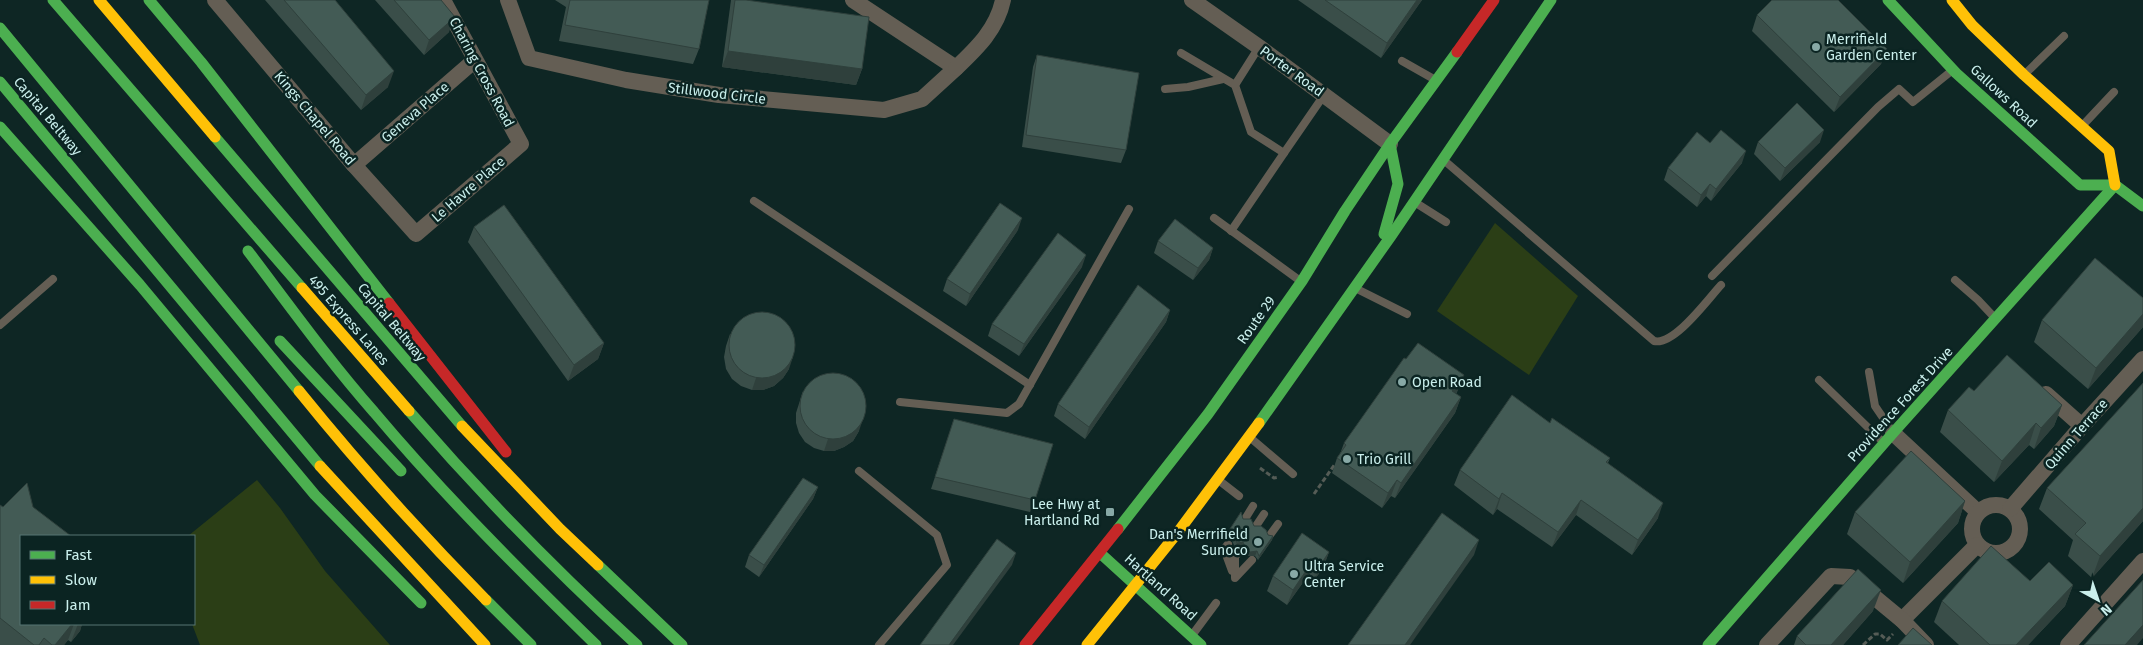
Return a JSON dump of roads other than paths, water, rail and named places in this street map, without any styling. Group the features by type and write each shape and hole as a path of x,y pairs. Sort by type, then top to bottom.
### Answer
{"main road":[{"name":"495 Express Lanes","path":"53,0 445,453 588,601 637,645"},
{"name":"Capital Beltway","path":"100,0 452,416 560,529 682,645"},
{"path":"149,0 238,108 495,434 560,529"},
{"name":"Route 29","path":"1025,645 1100,553 1208,414 1302,281 1345,211 1390,144 1494,0"},
{"path":"1087,645 1137,585 1217,479 1356,288 1522,40 1551,0"},
{"name":"Gallows Road","path":"1888,0 1924,41 1985,100 2080,185 2115,185"},
{"path":"1952,0 1972,25 2024,75 2109,151 2115,185 2143,206"},
{"path":"0,28 358,463 437,549 531,645"},
{"path":"90,44 198,185"},
{"name":"Capital Beltway","path":"0,82 332,480 485,645"},
{"path":"0,127 140,285 315,495 408,591 428,609"},
{"path":"90,137 219,276"},
{"path":"1380,251 1398,184 1390,144"},
{"name":"Providence Forest Drive","path":"1708,645 1889,438 2115,185"},
{"path":"240,240 372,411 452,501 596,645"},
{"path":"274,334 410,480"},
{"name":"Hartland Road","path":"1100,553 1137,585 1196,642"}],"street":[{"name":"Kings Chapel Road","path":"215,0 354,165 416,234"},
{"name":"Charing Cross Road","path":"443,0 521,144"},
{"name":"Stillwood Circle","path":"508,0 529,58 626,80 719,95 884,110 922,99 956,68 984,42 1001,12 1003,0"},
{"path":"853,0 956,68"},
{"name":"Porter Road","path":"1192,0 1390,144"},
{"name":"Geneva Place","path":"354,165 475,60"},
{"name":"Le Havre Place","path":"416,234 521,144"},
{"name":"Quinn Terrace","path":"2010,509 2082,426 2143,360"},
{"path":"2034,382 2082,426"},
{"path":"1889,438 1978,512"},
{"path":"1997,504 2010,509 2020,522 2018,539 2014,546 2000,553 1991,553 1977,545 1971,532 1974,518 1978,512 1990,505 1997,504"},
{"path":"1903,621 1977,545"},
{"path":"2068,645 2143,561"},
{"path":"1767,645 1831,576 1850,577 1903,621 1926,645"}],"lane":[{"path":"2024,75 2064,36"},
{"path":"1235,84 1259,47"},
{"path":"1181,53 1223,79 1235,84 1251,132 1284,153"},
{"path":"1402,61 1436,81"},
{"path":"1712,276 1878,107 1899,89 1913,102 1954,69"},
{"path":"1166,89 1188,87 1223,79"},
{"path":"2082,126 2114,92"},
{"path":"1231,231 1324,95"},
{"path":"1443,159 1654,341 1664,341 1675,336 1721,285"},
{"path":"754,201 1030,385"},
{"path":"1414,202 1446,222"},
{"path":"900,402 1006,414 1019,404 1129,209"},
{"path":"1214,218 1302,281"},
{"path":"0,325 53,279"},
{"path":"1955,280 1996,319"},
{"path":"1356,288 1407,314"},
{"path":"1869,372 1875,406 1889,438"},
{"path":"1819,380 1889,438"},
{"path":"1248,436 1293,474"},
{"path":"859,471 937,534 947,565 879,645"},
{"path":"1217,479 1239,496"},
{"path":"1245,519 1253,506"},
{"path":"1256,526 1264,514"},
{"path":"1270,536 1278,524"},
{"path":"1228,544 1224,549 1235,578"},
{"path":"1235,578 1235,556 1239,550"},
{"path":"1235,578 1252,560"},
{"path":"1196,642 1216,603"}],"place":[{"name":"Merrifield Garden Center","path":"1816,47"},
{"name":"Open Road","path":"1402,382"},
{"name":"Trio Grill","path":"1347,459"},
{"name":"Lee Hwy at Hartland Rd","path":"1110,512"},
{"name":"Dan's Merrifield Sunoco","path":"1258,542"},
{"name":"Ultra Service Center","path":"1294,574"}]}
